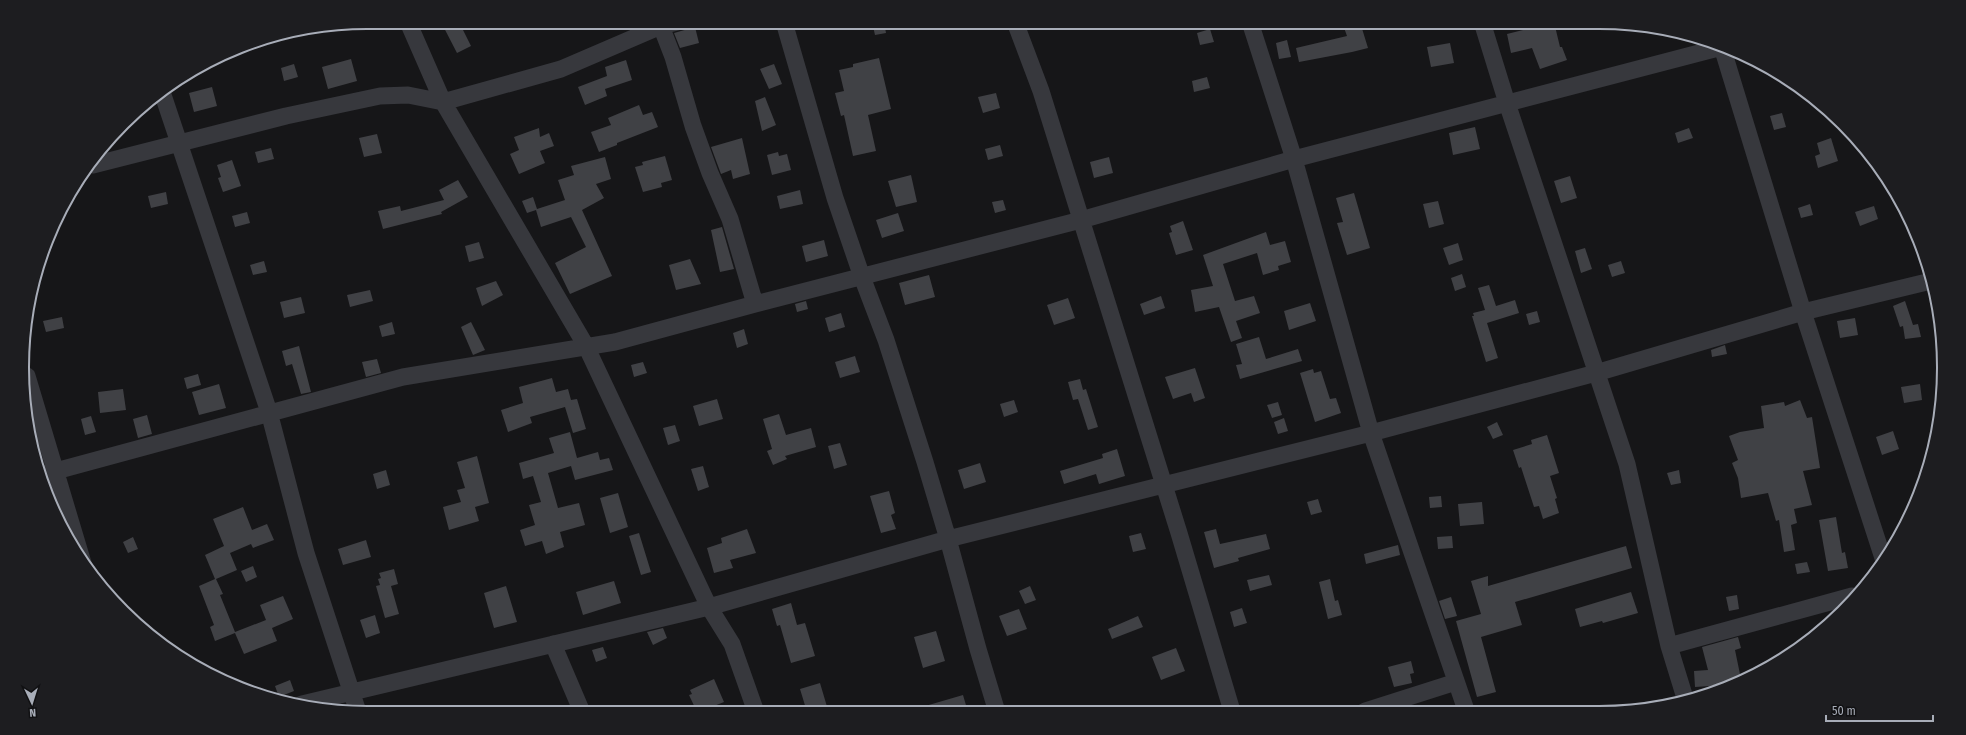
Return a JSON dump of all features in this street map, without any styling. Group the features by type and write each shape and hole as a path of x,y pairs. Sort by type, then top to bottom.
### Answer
{"street":[{"path":"411,29 443,102 586,346 709,607 732,644 754,706"},
{"path":"97,164 286,116 380,96 408,95 443,102 561,70 657,29"},
{"path":"670,29 673,57 698,139 730,219 755,304"},
{"path":"786,29 835,198 862,277 886,340 948,539 995,706"},
{"path":"1019,29 1041,91 1230,706"},
{"path":"1252,29 1294,159 1371,433 1465,706"},
{"path":"1484,29 1507,103 1627,464 1669,646 1684,694"},
{"path":"48,473 403,377 615,342 755,304 1081,220 1294,159 1713,49"},
{"path":"1724,53 1803,312 1882,554"},
{"path":"164,97 269,412 306,553 356,705"},
{"path":"314,701 709,607 948,539 1371,433 1596,373 1803,312 1926,282"},
{"path":"30,390 48,473 70,529"},
{"path":"1669,646 1847,597"},
{"path":"553,644 579,706"},
{"path":"1381,706 1456,682"}],"building":[{"path":"445,29 462,29 471,46 457,53"},
{"path":"688,29 696,29 699,43 680,48 674,33"},
{"path":"874,29 885,29 886,33 875,35"},
{"path":"1210,29 1214,42 1200,45 1197,33"},
{"path":"1344,29 1362,29 1368,48 1299,62 1296,48 1347,36"},
{"path":"1527,29 1556,29 1560,47 1562,47 1567,60 1540,69 1532,48 1511,53 1507,34"},
{"path":"1287,40 1291,57 1279,59 1276,43"},
{"path":"1450,43 1454,63 1431,67 1427,47"},
{"path":"879,58 891,109 868,115 876,151 853,156 844,115 841,116 835,93 844,91 839,70 853,67 853,64"},
{"path":"351,59 357,81 328,89 322,67"},
{"path":"626,60 632,80 605,89 607,96 585,105 578,87 607,76 605,67"},
{"path":"294,64 298,77 284,81 281,68"},
{"path":"774,64 782,84 769,89 760,69"},
{"path":"1207,77 1210,88 1194,92 1192,81"},
{"path":"212,87 217,106 194,112 189,93"},
{"path":"996,93 1000,108 983,113 978,97"},
{"path":"765,97 776,125 762,131 755,101"},
{"path":"639,105 643,115 652,112 658,127 617,143 617,145 599,152 591,132 611,125 608,118"},
{"path":"1782,113 1786,127 1774,130 1770,116"},
{"path":"1475,127 1480,149 1453,155 1449,133"},
{"path":"539,128 540,137 549,133 554,146 540,151 545,163 519,174 510,154 519,150 514,137"},
{"path":"1689,128 1693,138 1678,143 1675,133"},
{"path":"377,134 382,153 364,157 359,138"},
{"path":"742,138 750,174 733,179 731,170 721,174 711,147"},
{"path":"1831,138 1838,161 1818,168 1815,156 1820,154 1817,143"},
{"path":"1000,145 1003,156 988,160 985,149"},
{"path":"271,148 274,159 258,163 255,152"},
{"path":"778,152 779,156 787,154 791,170 772,175 767,155"},
{"path":"665,156 672,180 661,183 662,187 643,192 635,167 643,165 642,162"},
{"path":"605,157 611,179 596,184 604,198 582,210 612,276 570,294 555,263 586,247 571,217 541,227 536,210 527,213 522,201 533,197 537,209 565,200 558,180 574,175 571,166"},
{"path":"1109,157 1113,173 1094,178 1090,162"},
{"path":"232,160 241,186 223,192 218,178 221,177 217,165"},
{"path":"911,175 917,202 896,207 888,181"},
{"path":"1570,176 1577,198 1561,203 1554,181"},
{"path":"458,180 468,197 441,212 442,214 383,229 378,211 400,206 401,211 444,200 439,190"},
{"path":"800,190 803,204 780,209 777,196"},
{"path":"166,192 168,204 151,208 148,196"},
{"path":"1354,193 1370,248 1347,255 1337,223 1343,222 1336,198"},
{"path":"1003,200 1006,210 995,213 992,202"},
{"path":"1438,201 1444,224 1429,228 1423,204"},
{"path":"1810,204 1813,215 1801,218 1798,208"},
{"path":"1874,206 1878,219 1860,226 1855,212"},
{"path":"247,212 250,223 235,227 232,216"},
{"path":"898,213 904,231 882,238 876,220"},
{"path":"1183,221 1193,250 1176,255 1169,233 1172,232 1170,226"},
{"path":"722,227 734,269 720,272 711,230"},
{"path":"1266,232 1270,245 1285,241 1291,262 1278,266 1279,270 1263,275 1257,253 1223,264 1235,301 1254,296 1260,313 1236,321 1242,338 1231,342 1219,307 1195,312 1191,290 1213,286 1203,255"},
{"path":"824,240 828,256 806,262 802,246"},
{"path":"479,242 484,258 469,262 465,246"},
{"path":"1458,243 1463,260 1449,265 1443,248"},
{"path":"1585,248 1592,269 1581,273 1575,251"},
{"path":"690,259 701,284 676,290 669,265"},
{"path":"264,261 267,272 253,275 250,265"},
{"path":"1621,261 1625,273 1612,277 1608,265"},
{"path":"1462,274 1466,287 1455,291 1451,278"},
{"path":"929,275 935,297 905,305 899,283"},
{"path":"496,281 503,295 482,306 476,288"},
{"path":"1489,285 1496,306 1515,300 1519,313 1487,323 1498,358 1486,362 1472,316 1474,316 1473,313 1485,310 1478,288"},
{"path":"370,290 373,301 350,307 347,295"},
{"path":"1161,296 1165,308 1144,315 1140,304"},
{"path":"301,297 305,313 284,318 280,302"},
{"path":"1068,298 1075,318 1054,325 1047,305"},
{"path":"806,301 808,309 797,312 795,304"},
{"path":"1905,301 1913,325 1918,324 1921,337 1905,339 1903,326 1900,327 1893,306"},
{"path":"1310,303 1316,321 1289,330 1284,311"},
{"path":"1537,311 1540,322 1529,325 1526,314"},
{"path":"841,313 845,327 829,332 825,318"},
{"path":"62,317 64,328 46,332 43,321"},
{"path":"1855,318 1858,335 1840,338 1837,321"},
{"path":"392,322 395,334 382,337 379,326"},
{"path":"471,322 485,350 473,355 461,327"},
{"path":"744,329 748,344 737,348 733,333"},
{"path":"1259,337 1266,359 1298,349 1302,361 1240,379 1236,365 1242,364 1236,344"},
{"path":"1725,345 1727,354 1712,357 1711,350"},
{"path":"299,346 311,392 301,394 292,364 286,366 282,351"},
{"path":"855,356 860,372 840,378 835,362"},
{"path":"377,359 381,373 366,377 362,362"},
{"path":"643,362 647,373 634,377 631,365"},
{"path":"1195,368 1205,398 1194,402 1191,393 1173,399 1165,377"},
{"path":"1313,369 1314,373 1321,371 1330,399 1336,398 1341,413 1315,422 1300,373"},
{"path":"198,374 201,385 187,389 184,378"},
{"path":"552,378 556,392 568,389 571,400 577,399 586,429 573,433 565,407 530,417 532,423 508,432 501,410 523,403 519,387"},
{"path":"1080,379 1083,390 1086,389 1098,427 1088,430 1078,399 1073,400 1068,382"},
{"path":"219,384 226,408 199,415 192,392"},
{"path":"1920,384 1922,400 1904,403 1901,387"},
{"path":"123,389 126,410 100,413 98,392"},
{"path":"717,399 723,419 699,426 693,406"},
{"path":"1014,400 1018,412 1004,417 1000,404"},
{"path":"1800,400 1807,418 1812,417 1820,468 1803,471 1812,505 1794,509 1797,523 1791,525 1795,550 1784,552 1779,520 1776,521 1768,493 1741,498 1738,478 1732,463 1738,460 1729,436 1740,432 1764,428 1761,406 1784,402 1785,406"},
{"path":"1278,402 1282,415 1272,418 1267,405"},
{"path":"779,414 786,435 811,428 816,447 785,456 787,459 773,465 767,451 772,449 763,419"},
{"path":"147,415 152,434 138,438 133,419"},
{"path":"91,416 96,432 85,435 81,419"},
{"path":"1284,418 1288,431 1278,434 1274,422"},
{"path":"1497,422 1503,435 1493,439 1487,427"},
{"path":"675,425 680,441 668,445 663,428"},
{"path":"1893,431 1899,449 1882,455 1876,437"},
{"path":"570,432 577,458 598,452 600,460 609,458 613,470 575,480 571,466 548,473 558,508 579,503 585,525 560,532 564,547 546,554 542,541 525,546 520,530 535,525 529,505 541,502 533,476 523,479 519,463 554,453 549,438"},
{"path":"1547,435 1559,473 1550,476 1557,498 1555,499 1559,513 1543,519 1539,506 1534,507 1521,467 1519,468 1513,450 1532,444 1531,440"},
{"path":"840,443 847,465 834,469 828,446"},
{"path":"1117,449 1125,476 1099,484 1096,474 1064,484 1060,471 1103,458 1102,454"},
{"path":"477,456 489,503 475,507 479,521 449,530 443,507 461,502 457,490 465,488 457,462"},
{"path":"980,463 986,482 964,489 958,470"},
{"path":"703,466 709,487 698,491 691,469"},
{"path":"386,470 390,485 377,489 373,474"},
{"path":"1679,470 1681,483 1671,485 1667,473"},
{"path":"889,491 895,513 891,515 896,529 881,533 870,496"},
{"path":"618,493 628,527 610,533 600,498"},
{"path":"1441,496 1442,507 1430,508 1429,497"},
{"path":"1318,499 1322,512 1311,515 1307,502"},
{"path":"1482,502 1484,524 1460,526 1458,504"},
{"path":"243,507 252,530 267,524 274,540 253,548 251,544 230,553 237,570 216,579 223,594 220,595 235,632 266,620 260,605 283,596 293,619 272,628 277,641 244,654 235,633 215,641 210,627 214,625 199,586 215,579 205,555 224,546 213,519"},
{"path":"1836,517 1842,553 1845,552 1848,568 1828,571 1819,520"},
{"path":"747,529 756,553 730,560 733,568 714,573 707,548 722,543 721,538"},
{"path":"1216,529 1220,544 1266,534 1270,549 1238,558 1239,561 1214,568 1204,532"},
{"path":"639,533 651,572 641,575 629,536"},
{"path":"1141,533 1146,549 1133,552 1129,536"},
{"path":"1452,536 1453,548 1438,549 1437,537"},
{"path":"133,537 138,549 128,553 123,542"},
{"path":"366,540 371,557 343,565 338,549"},
{"path":"1398,545 1400,555 1366,564 1364,554"},
{"path":"1626,546 1632,568 1515,602 1522,625 1481,637 1496,692 1477,697 1456,621 1481,614 1471,581 1488,576 1488,586"},
{"path":"1807,562 1810,572 1797,574 1795,564"},
{"path":"253,566 257,577 246,582 241,571"},
{"path":"394,569 398,584 391,586 399,614 385,618 376,586 380,585 378,579 381,578 379,573"},
{"path":"1269,575 1272,585 1250,591 1247,580"},
{"path":"1330,579 1335,601 1338,600 1342,615 1328,619 1319,582"},
{"path":"614,581 621,603 583,615 576,592"},
{"path":"506,586 517,622 494,628 484,593"},
{"path":"1030,586 1036,600 1025,604 1019,591"},
{"path":"1631,592 1638,613 1603,623 1602,621 1580,627 1575,609"},
{"path":"1737,595 1739,609 1729,611 1726,597"},
{"path":"1451,597 1457,616 1445,619 1439,601"},
{"path":"791,603 797,625 805,623 815,656 791,663 780,625 777,626 772,609"},
{"path":"1242,608 1247,623 1234,627 1230,612"},
{"path":"1019,609 1027,629 1007,636 999,616"},
{"path":"375,615 380,633 366,638 360,620"},
{"path":"1138,616 1143,627 1112,639 1108,629"},
{"path":"663,628 667,638 653,645 647,632"},
{"path":"936,631 945,661 923,668 914,637"},
{"path":"1738,637 1741,648 1735,650 1740,675 1716,685 1695,687 1694,671 1708,670 1702,647"},
{"path":"603,647 607,658 596,662 592,650"},
{"path":"1176,648 1185,671 1161,680 1152,657"},
{"path":"1411,661 1414,673 1410,674 1412,683 1394,687 1388,667"},
{"path":"714,679 724,702 714,706 694,706 689,695 692,694 690,690"},
{"path":"290,680 294,691 284,695 280,694 278,693 275,686"},
{"path":"820,683 827,706 805,706 800,689"},
{"path":"963,695 966,706 925,706"}]}
